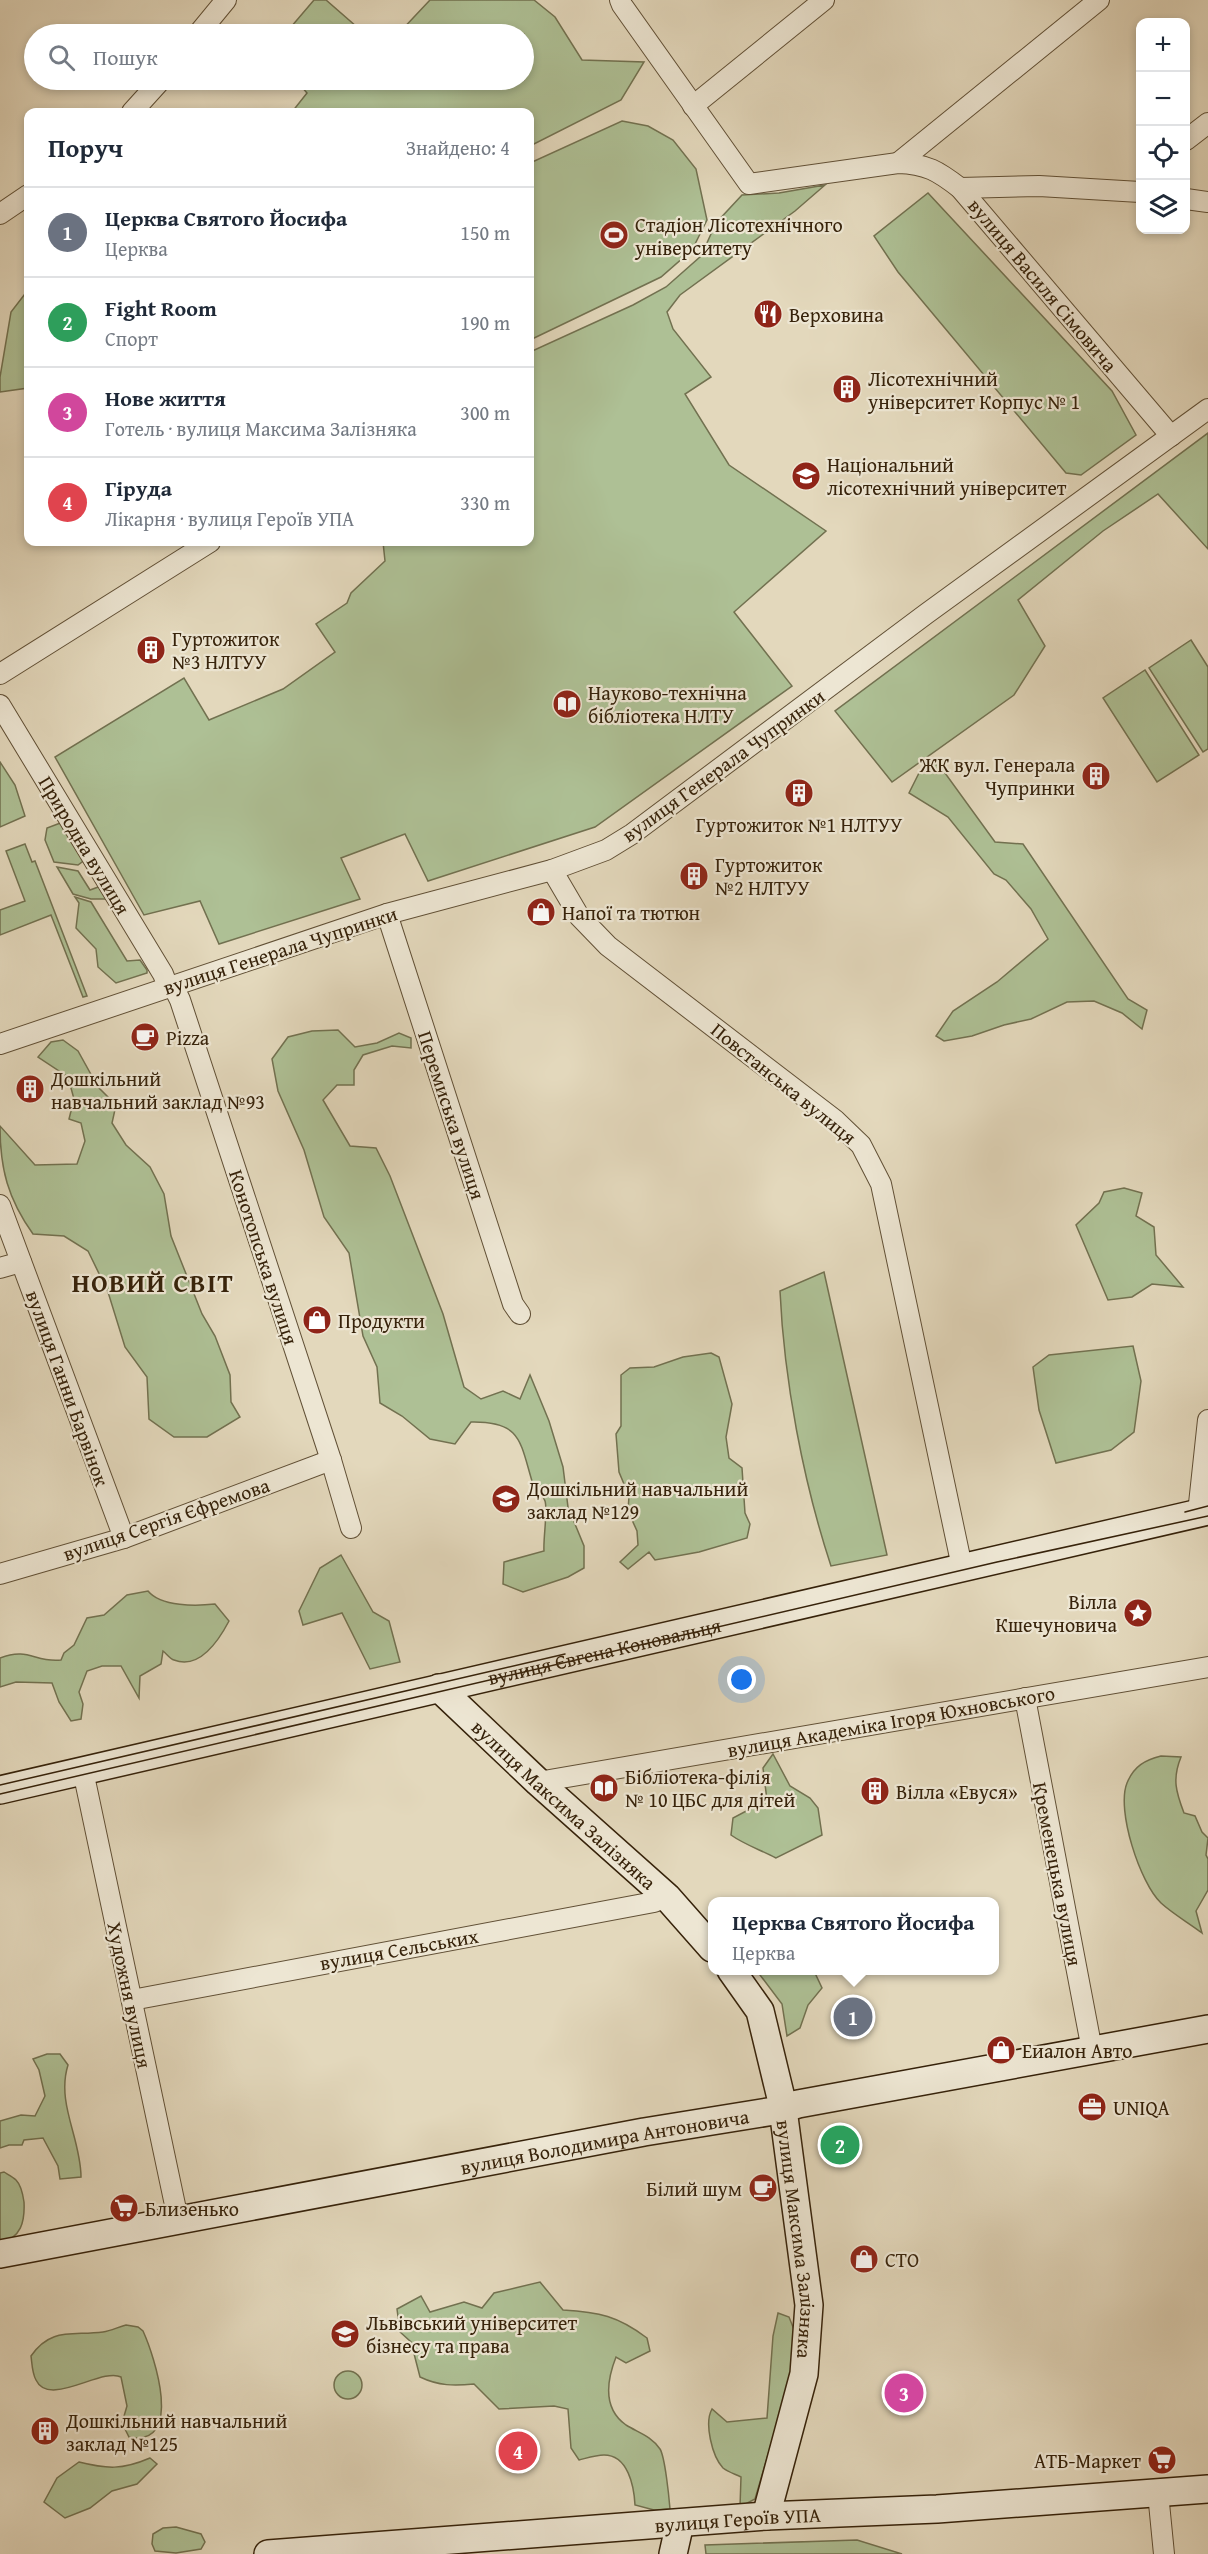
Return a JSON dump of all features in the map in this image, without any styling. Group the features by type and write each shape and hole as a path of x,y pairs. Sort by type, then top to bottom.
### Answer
{"street":[{"path":"206,24 226,0"},
{"path":"620,0 693,106 824,0"},
{"path":"898,163 1099,0"},
{"path":"136,108 152,90"},
{"name":"вулиця Василя Сімовича","path":"693,106 749,184 898,163 920,164 940,172 960,188 1171,436"},
{"path":"1190,136 1208,123"},
{"path":"960,188 1039,186 1132,191"},
{"path":"0,214 24,198"},
{"path":"1190,200 1208,202"},
{"name":"вулиця Генерала Чупринки","path":"0,1044 387,914 552,870 606,850 632,834 926,614 1208,408"},
{"path":"0,674 204,546"},
{"name":"Природна вулиця","path":"0,705 170,987"},
{"name":"Повстанська вулиця","path":"552,870 579,916 608,946 835,1120 861,1145 881,1184 962,1567"},
{"name":"Перемиська вулиця","path":"387,914 513,1304 520,1314"},
{"name":"Конотопська вулиця","path":"170,987 180,1000 331,1460 351,1528"},
{"name":"вулиця Ганни Барвінок","path":"0,1205 124,1538"},
{"path":"0,1268 21,1262"},
{"path":"1203,1512 1208,1420"},
{"name":"вулиця Сергія Єфремова","path":"0,1574 124,1538 331,1460"},
{"name":"вулиця Євгена Коновальця","path":"0,1790 1203,1512"},
{"name":"вулиця Академіка Ігоря Юхновського","path":"538,1782 1208,1667"},
{"name":"вулиця Максима Залізняка","path":"439,1688 538,1782 666,1897 708,1944"},
{"name":"Кременецька вулиця","path":"1025,1698 1092,2050"},
{"name":"Художня вулиця","path":"83,1771 178,2220"},
{"name":"вулиця Сельських","path":"132,2000 654,1902 666,1897"},
{"name":"вулиця Максима Залізняка","path":"734,1975 760,2011 783,2109 809,2305 804,2374 766,2516"},
{"name":"вулиця Володимира Антоновича","path":"0,2254 645,2132 783,2109 798,2104 1208,2029"},
{"name":"вулиця Героїв УПА","path":"268,2554 766,2516 937,2509 1208,2489"},
{"path":"1158,2493 1164,2554"},
{"path":"673,2554 680,2523"}],"green space":[{"path":"314,0 326,0 354,24 294,24"},
{"path":"430,0 534,0 555,17 582,60 644,62 621,100 534,144 534,108 295,108 307,93 304,90 534,90 534,24 407,24"},
{"name":"Стадіон Лісотехнічного університету","path":"622,121 648,126 673,140 696,169 707,220 692,250 661,277 534,338 534,161"},
{"path":"825,185 795,211 680,295 667,312 673,329 711,377 685,394 729,465 826,531 734,612 792,686 595,827 428,881 405,834 341,858 360,899 219,944 200,901 144,915 55,757 184,678 209,720 283,689 335,652 316,624 347,603 351,593 385,561 383,546 534,546 534,350 633,305 666,287 701,256 716,223 742,195 779,193"},
{"path":"928,193 1112,391 1136,435 1081,475 1066,473 898,272 874,236"},
{"path":"24,295 24,389 0,392 0,377 11,312"},
{"path":"1208,433 1208,549 1158,494 1103,531 1018,600 1045,646 1014,695 892,782 835,711"},
{"path":"1191,640 1208,667 1208,749 1203,752 1149,668"},
{"path":"1145,670 1199,755 1157,782 1103,698"},
{"path":"0,762 15,785 25,816 0,827"},
{"path":"935,763 945,773 995,842 1023,844 1128,999 1147,1010 1142,1029 1122,1013 1094,1001 1067,1002 1031,1019 972,1036 944,1041 936,1036 953,1011 997,982 1048,939 1031,909 1006,880 994,874 948,817 909,793 921,769"},
{"path":"63,822 86,859 78,865 54,862 45,840 47,828"},
{"path":"25,844 32,862 35,861 87,996 83,997 51,915 0,935 0,910 25,901 6,851"},
{"path":"57,867 78,871 90,890 101,886 106,899 91,899 73,894"},
{"path":"75,897 91,902 127,961 140,960 147,973 116,983 98,967 96,949 76,928 79,903"},
{"path":"338,1030 355,1047 377,1043 399,1033 411,1038 411,1048 392,1046 363,1055 354,1070 354,1085 337,1085 323,1100 350,1146 376,1148 390,1176 443,1314 464,1387 481,1399 503,1391 520,1399 530,1375 549,1421 563,1467 568,1507 584,1546 584,1568 568,1577 523,1592 503,1584 504,1562 544,1551 546,1505 532,1481 521,1444 516,1436 500,1425 471,1422 455,1444 430,1439 402,1416 380,1403 377,1367 363,1336 349,1253 324,1217 304,1150 278,1091 272,1059 288,1037 312,1031"},
{"path":"63,1040 78,1051 98,1087 116,1105 112,1123 126,1145 150,1167 164,1194 171,1236 202,1314 215,1336 230,1375 231,1402 240,1417 207,1437 174,1437 149,1419 147,1377 125,1347 108,1292 88,1251 64,1236 33,1234 17,1208 7,1183 0,1142 0,1126 35,1165 77,1164 85,1141 81,1123 69,1119 74,1099 68,1077 38,1057 51,1042"},
{"path":"1124,1188 1142,1193 1136,1216 1154,1227 1156,1255 1183,1287 1152,1284 1132,1297 1108,1300 1076,1225 1099,1203 1104,1192"},
{"path":"824,1272 887,1555 831,1566 812,1500 796,1430 786,1360 780,1291"},
{"path":"1133,1346 1141,1381 1134,1432 1111,1450 1056,1463 1039,1410 1033,1367 1049,1355"},
{"path":"711,1353 719,1357 732,1404 726,1437 729,1458 742,1468 745,1513 750,1524 747,1538 699,1552 655,1560 649,1552 628,1569 620,1562 638,1545 637,1531 628,1511 629,1496 619,1472 616,1434 621,1426 621,1375 630,1368 654,1367 683,1357"},
{"path":"341,1555 373,1612 389,1621 400,1662 370,1669 342,1613 303,1625 299,1611 320,1568"},
{"path":"148,1591 170,1603 215,1604 229,1621 214,1644 192,1661 174,1660 163,1651 161,1664 140,1676 139,1698 121,1666 102,1666 87,1671 79,1692 83,1704 81,1719 71,1721 59,1702 52,1683 16,1682 0,1687 0,1658 18,1654 61,1660 64,1653 74,1645 87,1618 104,1615 127,1595"},
{"path":"773,1754 790,1786 810,1798 818,1808 822,1835 776,1858 731,1835 733,1818 767,1800 763,1768"},
{"path":"1161,1756 1181,1757 1176,1779 1181,1805 1184,1813 1195,1816 1202,1832 1208,1838 1206,1855 1208,1890 1196,1911 1202,1933 1161,1903 1153,1893 1138,1863 1127,1828 1124,1795 1127,1783 1133,1772 1141,1765"},
{"path":"760,1975 816,1975 822,1988 808,2005 800,2028 787,2036 782,2004"},
{"path":"47,2054 60,2054 68,2065 65,2093 81,2177 60,2179 58,2166 43,2138 24,2140 22,2145 0,2148 0,2121 21,2115 35,2116 45,2096 39,2070 33,2059"},
{"path":"4,2172 15,2179 19,2185 24,2209 17,2233 7,2241 0,2243 0,2173"},
{"path":"540,2282 563,2310 608,2316 647,2338 650,2351 626,2363 616,2357 610,2375 610,2402 618,2418 649,2438 660,2449 665,2468 670,2509 654,2510 635,2505 628,2473 619,2460 612,2456 601,2455 579,2460 571,2448 568,2409 554,2406 499,2409 474,2384 447,2385 420,2377 411,2342 400,2332 397,2309 421,2296 430,2312 464,2302 482,2308 494,2293"},
{"path":"778,2313 789,2317 797,2337 792,2373 755,2499 740,2507 741,2477 729,2472 719,2463 710,2439 710,2415 712,2409 727,2422 767,2418 773,2336"},
{"path":"126,2325 138,2327 143,2331 158,2378 161,2415 156,2428 146,2437 129,2437 122,2423 127,2406 121,2377 112,2375 64,2389 52,2390 43,2388 36,2380 33,2371 31,2356 46,2341 54,2337 109,2331"},
{"path":"348,2371 358,2375 362,2385 358,2395 348,2399 338,2395 334,2385 338,2375"},
{"path":"150,2458 157,2464 137,2484 112,2491 90,2508 65,2518 44,2502 57,2478 79,2462 115,2467 131,2465"},
{"path":"176,2527 201,2534 205,2542 201,2549 176,2553 155,2551 152,2544 153,2534 163,2528"},
{"path":"857,2540 902,2554 706,2554 705,2545"}],"tram line":[{"path":"1185,1512 1208,1506"},
{"path":"0,1794 997,1562 1208,1516"},
{"path":"0,1785 565,1654"}],"place":[{"name":"Стадіон Лісотехнічного університету","path":"614,235"},
{"name":"Верховина","path":"768,314"},
{"name":"Лісотехнічний університет Корпус № 1","path":"847,389"},
{"name":"Національний лісотехнічний університет","path":"806,476"},
{"name":"Гуртожиток №3 НЛТУУ","path":"151,650"},
{"name":"Науково-технічна бібліотека НЛТУ","path":"567,704"},
{"name":"ЖК вул. Генерала Чупринки","path":"1096,776"},
{"name":"Гуртожиток №1 НЛТУУ","path":"799,793"},
{"name":"Гуртожиток №2 НЛТУУ","path":"694,876"},
{"name":"Напої та тютюн","path":"541,912"},
{"name":"Pizza","path":"145,1037"},
{"name":"Дошкільний навчальний заклад №93","path":"30,1089"},
{"name":"Продукти","path":"317,1320"},
{"name":"Дошкільний навчальний заклад №129","path":"506,1499"},
{"name":"Вілла Кшечуновича","path":"1138,1613"},
{"name":"Бібліотека-філія № 10 ЦБС для дітей","path":"604,1788"},
{"name":"Вілла «Евуся»","path":"875,1791"},
{"name":"Церква Святого Йосифа","path":"853,2017"},
{"name":"Еиалон Авто","path":"1001,2050"},
{"name":"UNIQA","path":"1092,2107"},
{"name":"Fight Room","path":"840,2145"},
{"name":"Білий шум","path":"763,2188"},
{"name":"Близенько","path":"124,2208"},
{"name":"СТО","path":"864,2259"},
{"name":"Львівський університет бізнесу та права","path":"345,2334"},
{"name":"Нове життя","path":"904,2393"},
{"name":"Дошкільний навчальний заклад №125","path":"45,2431"},
{"name":"Гіруда","path":"518,2451"},
{"name":"АТБ-Маркет","path":"1162,2460"}],"district":[{"name":"НОВИЙ СВІТ","path":"153,1282"}]}
